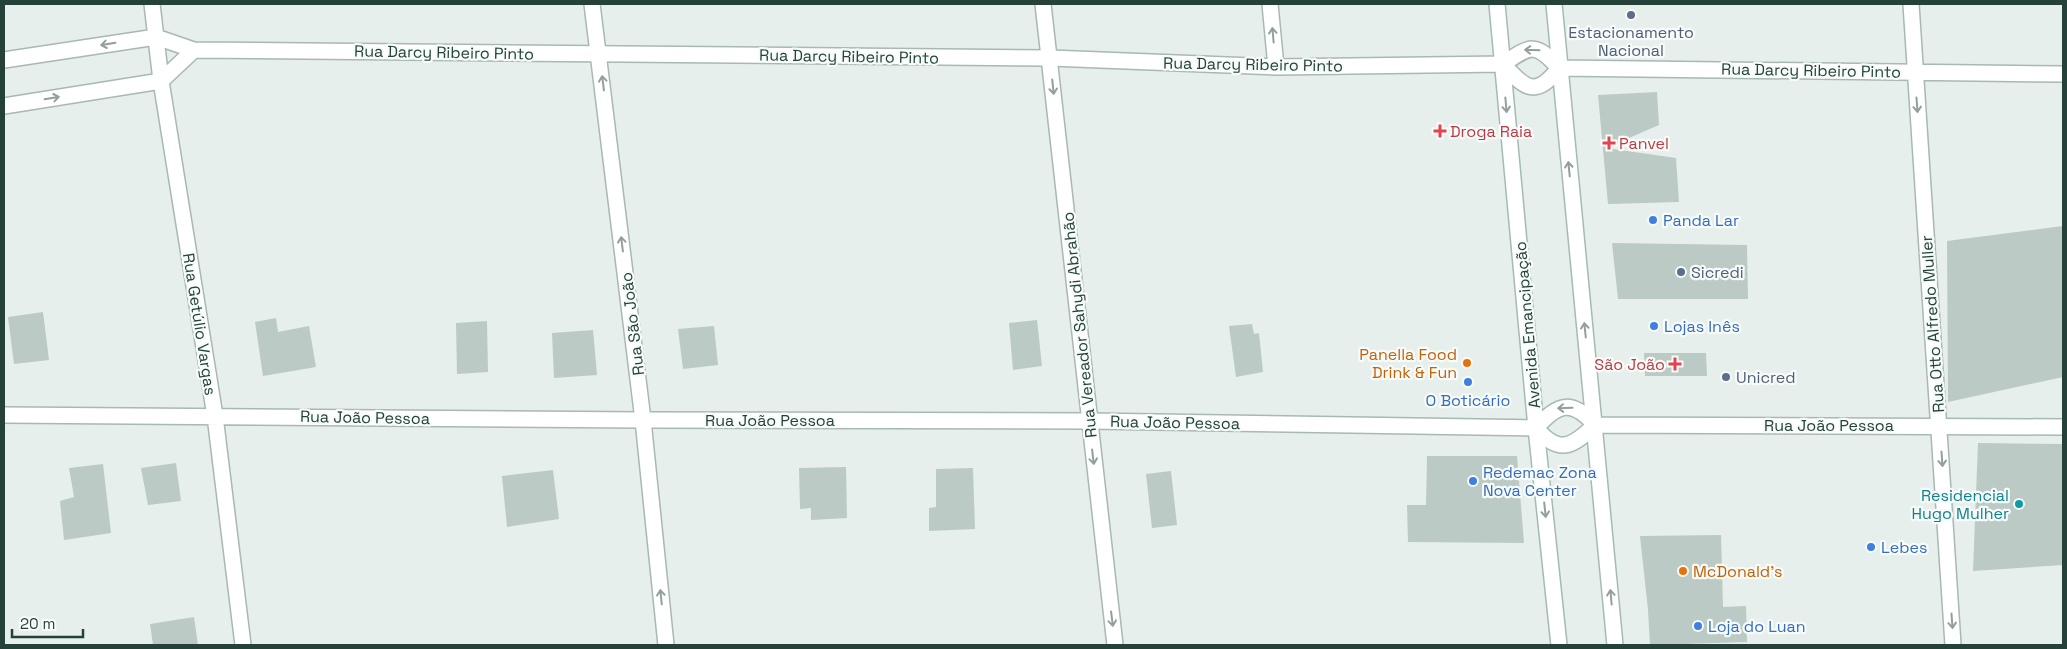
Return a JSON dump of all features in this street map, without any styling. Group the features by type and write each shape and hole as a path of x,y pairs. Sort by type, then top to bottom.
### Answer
{"street":[{"name":"Rua Getúlio Vargas","path":"152,4 161,81 215,416 243,645"},
{"name":"Rua São João","path":"592,4 600,54 643,420 666,645"},
{"name":"Rua Vereador Sahydi Abrahão","path":"1043,4 1116,645"},
{"path":"1270,4 1276,67"},
{"name":"Avenida Emancipação","path":"1497,4 1536,428 1559,645"},
{"path":"1554,4 1615,645"},
{"name":"Rua Otto Alfredo Muller","path":"1911,4 1953,645"},
{"name":"Rua Darcy Ribeiro Pinto","path":"4,60 156,37 194,50 1050,58 1276,67 1503,64"},
{"path":"1525,49 1532,49 1547,54 1559,68 1549,80 1541,85 1532,87 1526,86 1517,80 1503,64 1525,49"},
{"path":"4,106 161,81 194,50"},
{"name":"Rua Darcy Ribeiro Pinto","path":"1559,68 2063,74"},
{"path":"1570,407 1580,411 1595,425 1580,439 1571,444 1562,445 1547,440 1536,428 1552,411 1558,408 1570,407"},
{"name":"Rua João Pessoa","path":"4,415 1089,421 1536,428"},
{"name":"Rua João Pessoa","path":"1595,425 2063,427"}],"building":[{"path":"1657,92 1659,125 1606,148 1676,158 1679,202 1608,204 1598,95"},
{"path":"2063,226 2063,377 1948,402 1947,241"},
{"name":"Sicredi","path":"1612,243 1747,245 1748,299 1618,299"},
{"path":"43,312 49,360 14,364 8,317"},
{"path":"276,318 278,332 309,326 316,367 263,376 255,322"},
{"path":"1037,320 1042,366 1013,370 1009,323"},
{"path":"487,321 488,372 457,374 456,323"},
{"path":"1252,324 1254,334 1259,333 1263,372 1236,377 1229,326"},
{"path":"714,326 718,365 683,369 678,329"},
{"path":"593,330 597,375 554,378 552,333"},
{"name":"São João","path":"1644,353 1706,353 1707,376 1645,376"},
{"name":"Residencial Hugo Mulher","path":"1978,443 2063,444 2063,565 1973,571"},
{"name":"Redemac Zona Nova Center","path":"1427,456 1517,456 1524,543 1408,542 1407,505 1426,505"},
{"path":"176,463 181,501 148,505 141,468"},
{"path":"103,464 111,533 64,540 60,501 74,497 69,468"},
{"path":"846,467 847,518 811,520 811,508 800,509 799,468"},
{"path":"973,468 975,529 929,531 929,508 936,507 936,469"},
{"path":"553,470 559,519 507,527 502,476"},
{"path":"1171,471 1177,525 1152,528 1146,474"},
{"name":"McDonald's","path":"1721,535 1723,607 1746,606 1747,642 1650,645 1640,536"},
{"path":"194,617 198,645 153,645 150,624"}],"place":[{"name":"Estacionamento Nacional","path":"1631,15"},
{"name":"Droga Raia","path":"1440,131"},
{"name":"Panvel","path":"1609,143"},
{"name":"Panda Lar","path":"1653,220"},
{"name":"Sicredi","path":"1681,272"},
{"name":"Lojas Inês","path":"1654,326"},
{"name":"Panella Food Drink & Fun","path":"1467,363"},
{"name":"São João","path":"1675,364"},
{"name":"Unicred","path":"1726,377"},
{"name":"O Boticário","path":"1468,382"},
{"name":"Redemac Zona Nova Center","path":"1473,481"},
{"name":"Residencial Hugo Mulher","path":"2019,504"},
{"name":"Lebes","path":"1871,547"},
{"name":"McDonald's","path":"1683,571"},
{"name":"Loja do Luan","path":"1698,626"}]}
